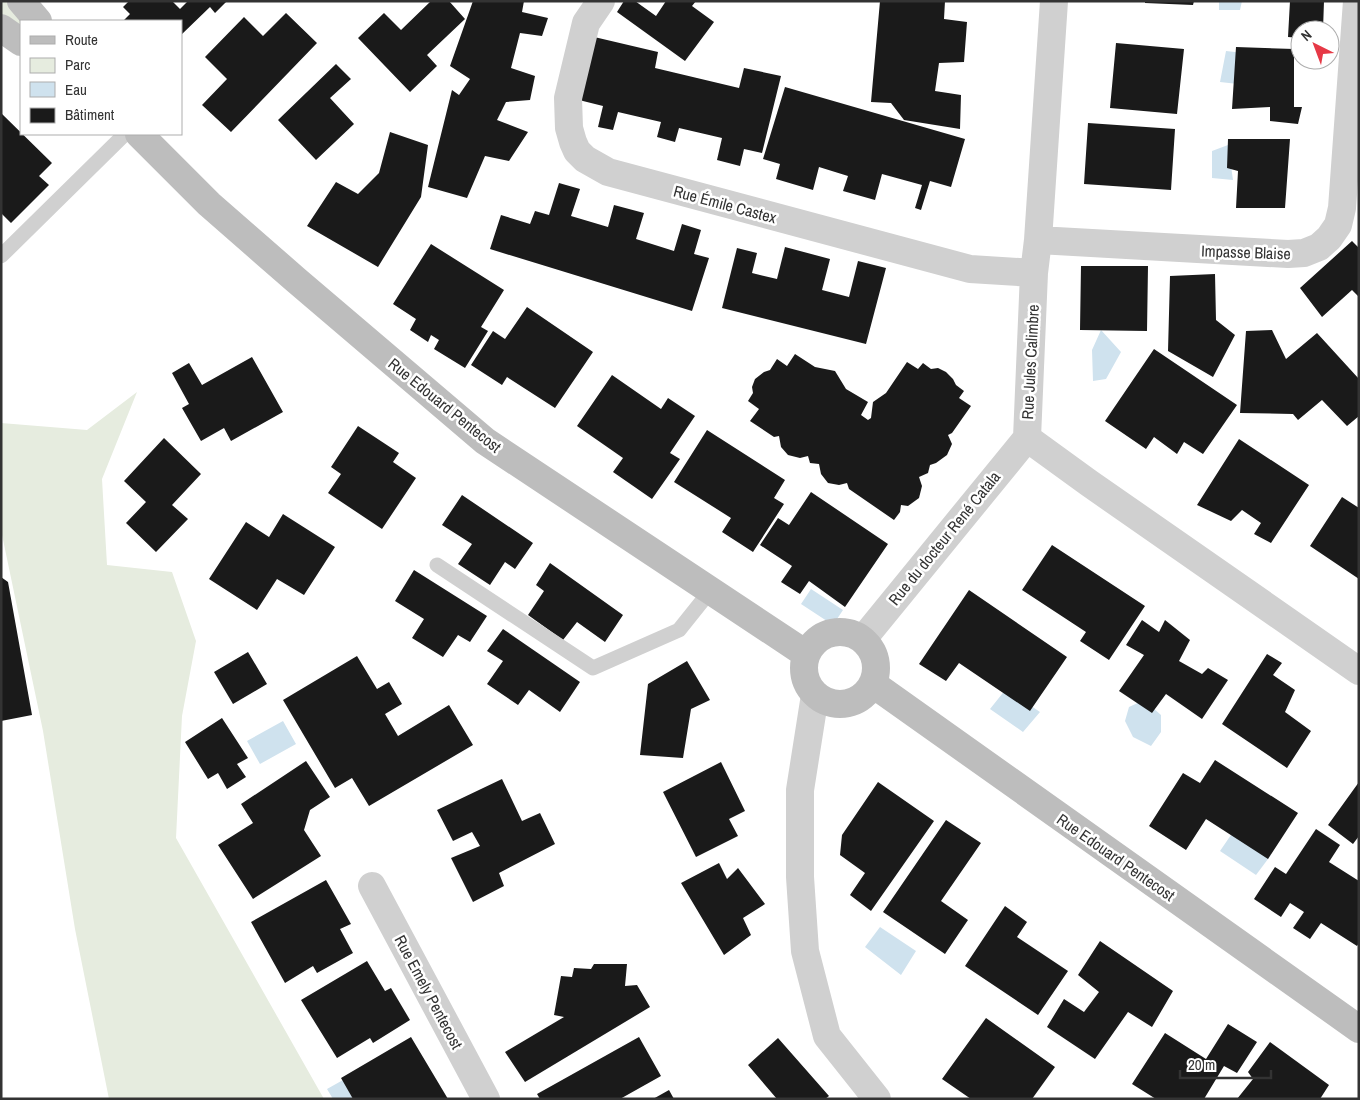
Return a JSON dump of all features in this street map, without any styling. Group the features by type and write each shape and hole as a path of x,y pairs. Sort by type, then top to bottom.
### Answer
{"street":[{"path":"21,1 37,20"},
{"name":"Rue Émile Castex","path":"601,1 586,23 568,98 569,128 577,151 585,159 608,172 970,268 1034,273"},
{"name":"Rue Jules Calimbre","path":"1054,1 1038,240 1034,273 1027,438 1359,671"},
{"name":"Impasse Blaise","path":"1038,240 1288,254 1304,253 1319,247 1329,238 1338,225 1342,208 1357,1"},
{"path":"1,28 20,41"},
{"name":"Rue Edouard Pentecost","path":"140,135 209,204 485,441 806,654"},
{"name":"Rue du docteur René Catala","path":"863,639 1027,438"},
{"path":"836,632 850,633 863,639 871,649 876,662 876,670 873,684 863,696 851,703 840,705 824,701 815,695 804,678 803,665 806,654 815,641 826,634 836,632"},
{"name":"Rue Edouard Pentecost","path":"873,684 1359,1029"},
{"path":"815,695 800,790 800,877 805,951 827,1036 877,1099"},
{"name":"Rue Emely Pentecost","path":"372,886 486,1099"}],"lane":[{"path":"1,256 124,135"},
{"path":"437,565 593,668 679,630 711,590"}],"green space":[{"path":"1,1 8,1 20,20 20,36 1,20"},
{"path":"137,392 102,479 107,565 172,572 196,641 182,716 176,838 324,1099 109,1099 75,929 43,731 1,530 1,423 87,430"}],"water":[{"path":"1219,1 1242,1 1240,10 1219,10"},
{"path":"1226,51 1253,54 1247,85 1220,82"},
{"path":"1228,145 1233,180 1212,178 1212,151"},
{"path":"1101,330 1121,352 1106,379 1093,381 1092,350"},
{"path":"811,589 843,610 833,625 801,604"},
{"path":"1006,689 1040,712 1023,732 990,709"},
{"path":"1144,700 1161,715 1161,732 1151,746 1133,737 1125,721 1129,707"},
{"path":"283,721 296,744 260,764 247,741"},
{"path":"1233,832 1271,855 1256,875 1220,851"},
{"path":"880,927 916,951 901,975 865,947"},
{"path":"343,1080 353,1099 333,1099 327,1089"}],"building":[{"path":"129,1 172,1 180,9 188,1 227,1 215,13 210,7 182,34 182,20 124,20 130,14 123,7"},
{"path":"431,1 449,1 465,19 427,55 437,66 410,92 358,38 384,13 401,30"},
{"path":"473,1 524,1 522,12 548,18 542,36 520,33 511,68 535,76 530,100 506,102 497,120 528,132 509,161 485,156 467,198 428,187 452,90 459,95 470,79 450,66"},
{"path":"624,1 635,1 656,16 666,1 696,1 692,6 714,22 685,61 617,12"},
{"path":"880,1 945,1 944,19 967,22 964,62 939,63 935,91 961,95 960,129 904,120 891,103 871,102"},
{"path":"1145,1 1194,1 1193,5 1145,3"},
{"path":"1290,1 1324,1 1323,20 1290,20 1290,37 1288,37"},
{"path":"286,13 317,43 231,132 202,105 227,79 205,57 244,17 263,36"},
{"path":"590,36 658,52 655,68 739,88 744,68 781,76 762,153 744,149 740,166 717,160 722,138 679,128 675,142 657,137 661,122 618,112 613,130 598,127 603,106 575,99"},
{"path":"1116,43 1184,49 1177,114 1110,108"},
{"path":"1236,47 1290,49 1290,70 1294,70 1294,107 1302,107 1298,124 1270,121 1270,107 1232,109"},
{"path":"336,64 351,79 330,98 354,124 316,160 278,120"},
{"path":"785,87 965,139 951,187 930,181 921,210 915,208 922,185 882,174 875,200 843,191 848,176 819,167 813,190 776,179 780,164 763,159"},
{"path":"1,113 20,132 20,135 23,135 52,163 39,176 49,185 11,223 1,213"},
{"path":"1088,123 1175,129 1171,190 1084,184"},
{"path":"390,132 428,145 421,197 378,267 307,226 336,182 358,194 379,173"},
{"path":"1228,139 1290,139 1285,208 1236,208 1238,171 1227,168"},
{"path":"559,183 580,189 571,216 608,227 614,205 644,213 636,239 674,251 682,224 701,230 694,254 709,258 692,311 490,249 501,215 530,224 535,211 549,215"},
{"path":"1352,241 1359,248 1359,297 1352,290 1322,317 1300,288"},
{"path":"431,244 504,290 481,327 488,331 465,368 434,349 439,340 431,335 428,342 410,330 416,319 393,304"},
{"path":"785,247 830,259 822,290 849,297 858,261 886,268 866,344 722,308 737,248 757,253 752,273 777,279"},
{"path":"1081,266 1148,266 1147,331 1080,330"},
{"path":"1215,274 1216,320 1235,335 1213,377 1168,351 1170,276"},
{"path":"527,307 593,352 555,408 507,377 502,385 471,365 493,331 505,339"},
{"path":"1272,330 1286,359 1317,333 1359,379 1359,416 1347,426 1322,400 1298,420 1293,414 1240,413 1246,331"},
{"path":"1154,349 1237,405 1203,454 1184,442 1177,454 1154,437 1146,449 1105,421"},
{"path":"795,354 815,367 835,371 846,389 868,402 861,415 868,420 871,418 873,402 886,393 907,362 918,369 923,363 931,369 938,368 946,372 956,385 964,391 959,398 971,406 952,433 948,435 952,444 947,455 930,465 928,473 919,477 922,486 919,498 908,506 901,505 900,512 894,520 849,489 847,483 839,485 828,483 821,474 819,464 810,463 808,456 800,458 788,455 781,447 779,436 774,437 750,421 759,409 748,401 753,393 752,387 755,379 770,370 777,359 787,366"},
{"path":"252,357 283,412 231,441 224,428 201,441 182,408 189,404 172,373 189,363 202,385"},
{"path":"612,375 661,409 668,398 695,416 670,453 680,459 652,499 613,472 623,458 577,426"},
{"path":"358,426 399,453 393,462 416,478 382,529 328,493 341,474 331,467"},
{"path":"707,430 785,480 774,498 784,504 753,552 722,532 731,518 674,482"},
{"path":"164,438 201,474 172,505 188,519 156,552 126,523 146,502 124,481"},
{"path":"1239,439 1309,485 1271,543 1254,534 1261,523 1242,510 1231,521 1197,505"},
{"path":"811,492 888,544 845,607 809,581 800,594 781,582 792,566 760,545 778,518 789,525"},
{"path":"462,495 533,543 515,569 505,562 490,585 458,564 472,544 442,525"},
{"path":"1342,497 1359,508 1359,579 1310,546"},
{"path":"283,514 335,547 304,595 277,579 257,610 209,579 246,522 269,537"},
{"path":"1052,545 1145,606 1109,660 1080,641 1086,632 1022,590"},
{"path":"550,563 623,615 605,642 577,622 563,640 528,615 544,591 536,585"},
{"path":"414,570 487,616 470,642 458,635 443,657 412,638 424,619 395,601"},
{"path":"1,577 8,582 32,715 1,721"},
{"path":"969,590 1067,657 1030,711 959,663 946,681 919,664"},
{"path":"1142,620 1159,632 1165,620 1190,640 1179,661 1202,674 1208,668 1228,680 1202,719 1166,694 1152,713 1119,691 1144,655 1126,645"},
{"path":"503,629 580,682 560,712 529,690 518,705 487,684 503,661 487,651"},
{"path":"248,652 267,684 233,704 214,672"},
{"path":"1267,654 1282,663 1273,675 1295,690 1285,712 1311,731 1287,768 1222,724"},
{"path":"357,656 377,689 389,682 402,704 385,714 398,736 449,705 473,745 369,806 352,778 335,788 283,700"},
{"path":"687,661 710,700 691,709 683,758 640,755 648,684"},
{"path":"222,718 248,758 237,764 246,777 227,789 218,773 208,779 185,742"},
{"path":"1215,760 1298,813 1268,859 1206,819 1186,850 1149,826 1183,773 1200,783"},
{"path":"306,761 330,797 310,810 304,830 321,856 253,899 218,845 253,823 241,804"},
{"path":"721,762 745,811 729,819 738,836 696,857 663,792"},
{"path":"502,779 522,821 540,813 555,844 499,873 504,886 473,902 451,858 480,846 472,832 453,841 437,810"},
{"path":"878,782 934,821 871,911 850,895 865,873 840,855 842,835"},
{"path":"1359,782 1359,836 1353,844 1328,825"},
{"path":"946,820 981,843 941,901 968,920 945,954 883,912"},
{"path":"1316,829 1340,845 1329,862 1359,881 1359,943 1357,946 1321,923 1310,939 1293,928 1304,912 1290,903 1281,917 1254,899 1275,867 1286,874"},
{"path":"719,863 727,879 738,868 765,904 743,918 751,935 724,955 681,883"},
{"path":"326,880 351,924 340,929 353,953 317,973 313,966 285,983 251,922"},
{"path":"1005,906 1027,922 1017,937 1068,971 1038,1015 965,966"},
{"path":"1100,941 1173,991 1152,1027 1128,1012 1095,1059 1047,1027 1064,999 1084,1012 1099,992 1078,975"},
{"path":"367,961 385,991 391,988 410,1020 373,1043 370,1038 337,1058 301,1000"},
{"path":"594,964 627,964 625,986 637,985 650,1007 525,1082 505,1052 564,1017 554,1015 561,976 572,977 574,968 591,969"},
{"path":"986,1018 1055,1067 1032,1099 971,1099 942,1079"},
{"path":"1228,1024 1257,1042 1237,1073 1224,1066 1204,1099 1156,1099 1132,1084 1165,1033 1206,1059"},
{"path":"411,1037 448,1099 353,1099 341,1078"},
{"path":"639,1037 661,1076 620,1099 540,1099 537,1094"},
{"path":"778,1038 829,1096 825,1099 777,1099 748,1065"},
{"path":"1270,1042 1329,1085 1320,1099 1237,1099 1253,1079 1248,1072"},
{"path":"669,1090 674,1099 653,1099"}]}
